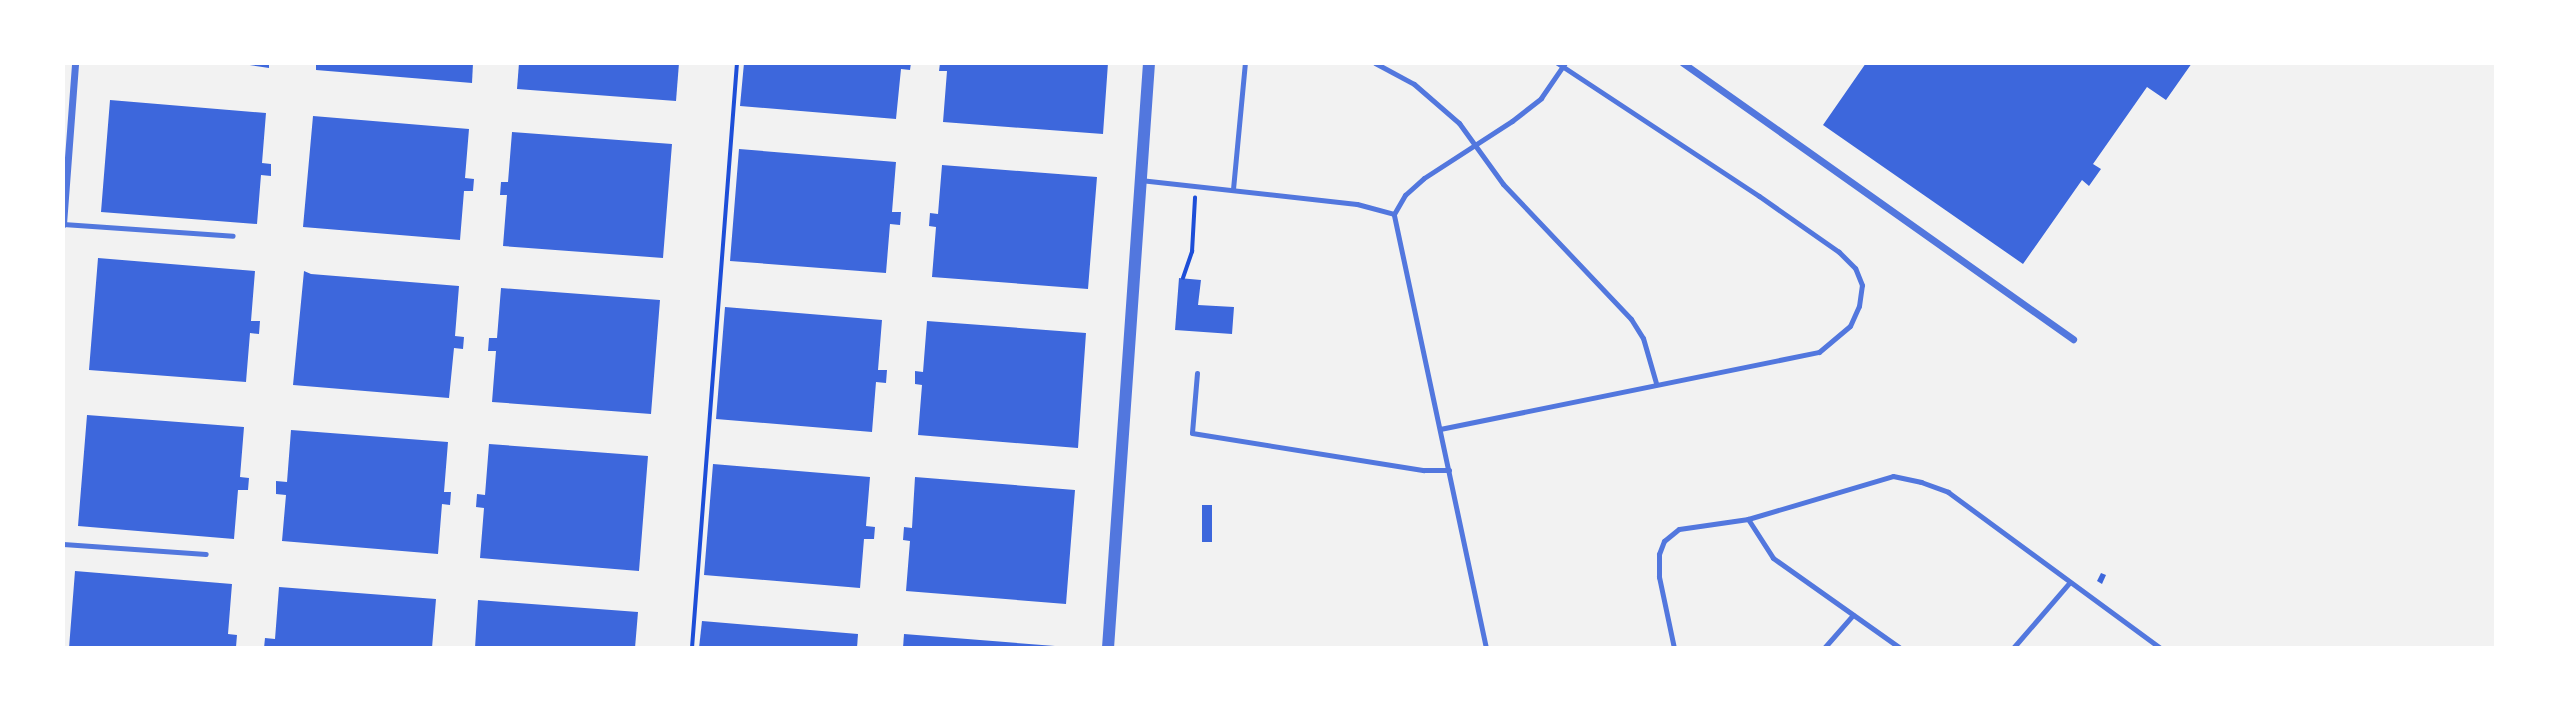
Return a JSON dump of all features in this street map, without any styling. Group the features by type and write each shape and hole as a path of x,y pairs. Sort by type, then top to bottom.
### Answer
{"street":[{"path":"63,224 75,63"},
{"path":"1108,648 1149,63"},
{"path":"1683,63 2073,339"}],"lane":[{"path":"1233,189 1245,63"},
{"path":"1375,63 1413,84 1441,105 1459,123 1503,184 1631,318 1643,338 1656,383"},
{"path":"1440,429 1819,352 1850,326 1859,306 1861,285 1855,268 1809,229 1562,64 1541,98 1475,146 1424,178 1405,195 1394,214 1486,648"},
{"path":"1140,180 1357,204 1394,214"},
{"path":"63,224 233,236"},
{"path":"1198,373 1192,433 1424,470 1449,470"},
{"path":"1674,648 1659,577 1659,554 1664,541 1679,529 1748,519 1893,476 1948,492 2160,648"},
{"path":"1748,519 1758,539 1773,558 1900,648"},
{"path":"63,544 206,554"},
{"path":"2013,648 2070,582"},
{"path":"1824,648 1853,615"}],"path":[{"path":"692,648 737,63"},
{"path":"1183,278 1192,252 1195,198"}],"building":[{"path":"237,63 269,63 269,68"},
{"path":"316,63 473,63 472,83 316,70"},
{"path":"519,63 679,63 676,101 517,89"},
{"path":"744,63 911,63 910,70 901,69 896,119 740,106"},
{"path":"940,63 1108,63 1103,134 943,122 947,71 939,71"},
{"path":"1866,63 2192,63 2166,100 2147,87 2093,164 2101,169 2089,186 2082,180 2023,264 1823,125"},
{"path":"110,100 266,113 262,163 271,164 271,176 261,175 257,224 101,212"},
{"path":"313,116 469,129 465,178 474,179 473,191 464,191 460,240 303,227"},
{"path":"512,132 672,144 663,258 503,246 507,195 500,195 501,182 508,182"},
{"path":"739,149 896,162 892,212 901,212 900,225 890,224 886,273 730,261"},
{"path":"942,165 1097,177 1088,289 932,277 936,227 929,226 930,213 938,214"},
{"path":"98,258 255,271 251,321 260,321 259,334 250,333 246,382 89,370"},
{"path":"304,271 311,274 459,286 455,336 464,337 463,349 454,348 449,398 293,385"},
{"path":"1179,278 1201,280 1198,305 1234,307 1232,334 1175,330"},
{"path":"501,288 660,300 651,414 492,402 496,351 488,351 489,338 497,338"},
{"path":"725,307 882,320 878,370 887,370 886,383 876,382 872,432 716,419"},
{"path":"927,321 1086,333 1078,448 918,435 922,385 915,384 915,371 923,372"},
{"path":"87,415 244,427 240,477 249,478 248,490 238,490 234,539 78,526"},
{"path":"291,430 448,442 444,492 451,492 450,505 442,504 438,554 282,541 286,495 276,494 276,481 287,482"},
{"path":"489,444 648,456 639,571 480,558 484,508 476,507 477,494 485,495"},
{"path":"713,464 870,477 866,526 875,527 874,539 864,539 860,588 704,575"},
{"path":"915,477 1075,490 1066,604 906,591 910,541 903,540 904,527 912,528"},
{"path":"1202,505 1212,505 1212,542 1202,542"},
{"path":"75,571 232,584 228,634 237,635 236,647 69,648"},
{"path":"2101,573 2106,575 2102,584 2097,581"},
{"path":"279,587 436,599 432,648 264,648 265,638 275,639"},
{"path":"478,600 638,612 635,648 475,648"},
{"path":"702,621 858,634 857,648 699,648"},
{"path":"904,634 1055,646 1055,648 903,648"}]}
